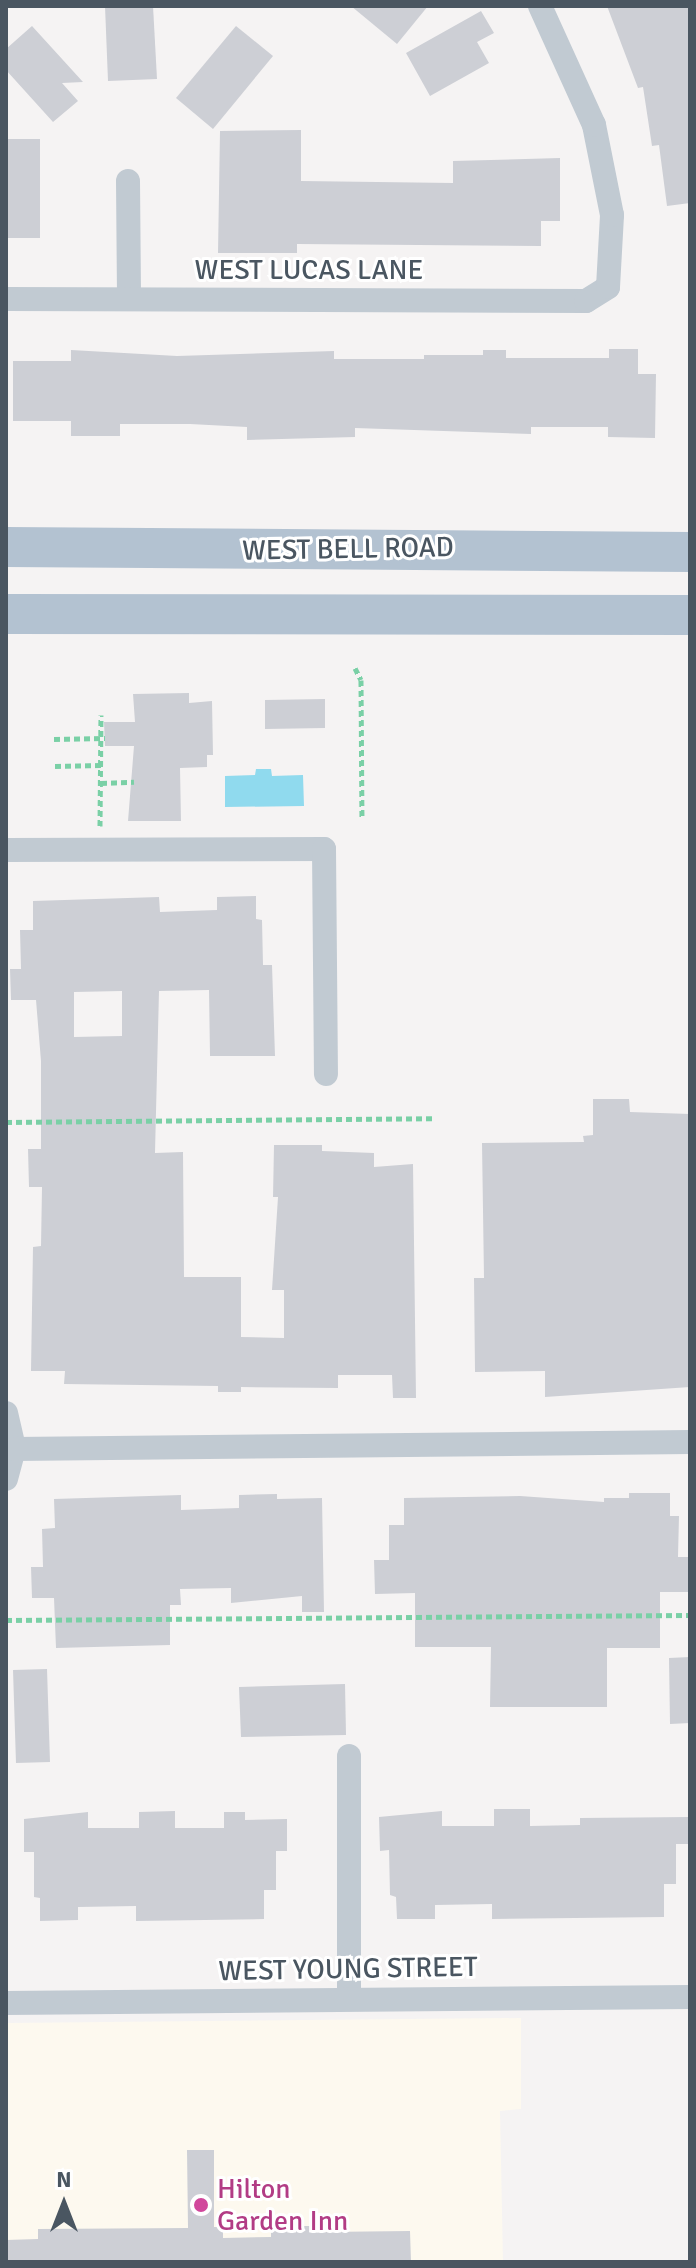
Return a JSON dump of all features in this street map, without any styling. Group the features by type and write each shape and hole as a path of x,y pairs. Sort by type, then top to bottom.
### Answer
{"main road":[{"name":"WEST BELL ROAD","path":"6,547 690,552"},
{"path":"6,614 690,615"}],"street":[{"name":"WEST LUCAS LANE","path":"6,299 586,301 608,287 612,215 594,125 540,6"},
{"path":"128,181 129,299"},
{"path":"6,850 324,849 326,1074"},
{"path":"6,1413 14,1449 6,1479"},
{"path":"14,1449 690,1442"},
{"path":"349,1756 349,1999"},
{"name":"WEST YOUNG STREET","path":"6,2003 690,1997"}],"path":[{"path":"355,668 361,680 362,817"},
{"path":"100,831 101,715"},
{"path":"54,739 103,738"},
{"path":"55,766 101,765"},
{"path":"101,783 134,782"},
{"path":"6,1122 433,1118"},
{"path":"6,1620 690,1615"}],"shaded area":[{"path":"521,2018 521,2109 500,2111 503,2262 6,2262 6,2023"}],"water":[{"path":"256,769 271,769 272,776 303,775 304,806 225,807 225,776 255,775"}],"building":[{"path":"105,6 153,6 157,79 108,81"},
{"path":"351,6 428,6 397,44"},
{"path":"607,6 690,6 690,203 667,206 659,145 652,146 643,87 638,88"},
{"path":"481,11 494,33 477,42 489,63 430,96 406,53"},
{"path":"32,26 83,82 62,83 78,101 53,122 6,70 6,49"},
{"path":"236,26 273,56 213,129 176,98"},
{"path":"301,130 301,181 453,183 453,161 560,158 560,221 541,221 541,246 297,244 297,253 218,253 220,131"},
{"path":"6,139 40,139 40,238 6,238"},
{"path":"609,349 638,349 638,374 656,374 655,438 608,437 608,427 531,427 531,434 355,428 355,437 247,440 247,427 190,424 120,424 120,436 71,436 71,421 13,421 13,361 71,361 71,350 177,356 334,351 334,359 424,359 424,355 483,355 483,350 506,350 506,358 609,358"},
{"path":"189,693 189,703 212,701 213,755 207,755 207,767 180,768 181,821 128,821 134,746 105,746 104,722 135,722 133,694"},
{"path":"325,699 325,728 265,729 265,700"},
{"path":"256,896 256,919 262,920 263,965 272,965 275,1056 210,1056 209,990 159,991 155,1153 183,1152 184,1277 241,1277 241,1337 284,1338 284,1290 272,1290 278,1197 273,1197 274,1145 322,1145 322,1151 374,1153 374,1167 413,1164 416,1398 393,1398 392,1375 338,1375 338,1388 241,1387 241,1392 218,1392 218,1386 64,1384 65,1371 31,1371 33,1247 41,1246 42,1187 29,1187 28,1149 41,1149 41,1061 36,1000 11,1000 10,969 21,969 20,930 33,930 33,901 159,897 160,912 217,910 217,897","holes":["122,991 122,1036 74,1037 74,992"]},
{"path":"593,1099 629,1099 630,1112 690,1114 690,1387 545,1397 545,1371 475,1372 474,1278 484,1278 482,1143 584,1142 583,1136 593,1135"},
{"path":"629,1493 670,1493 670,1516 679,1516 678,1557 690,1557 690,1592 660,1592 660,1648 607,1648 607,1707 490,1707 491,1647 415,1647 415,1593 375,1594 374,1560 389,1560 389,1525 404,1525 404,1498 520,1496 604,1502 604,1498 629,1498"},
{"path":"277,1494 277,1499 322,1498 324,1612 302,1612 302,1596 231,1603 231,1588 180,1589 181,1605 170,1605 170,1645 56,1648 54,1598 32,1598 31,1567 43,1567 42,1529 55,1528 54,1499 181,1495 181,1510 239,1508 239,1495"},
{"path":"690,1657 690,1723 670,1724 669,1658"},
{"path":"47,1669 50,1762 16,1763 13,1670"},
{"path":"345,1684 346,1735 241,1737 239,1687"},
{"path":"494,1809 530,1809 530,1826 580,1825 580,1818 690,1817 690,1844 676,1844 676,1884 664,1884 664,1917 492,1919 492,1904 435,1905 435,1919 397,1919 396,1897 390,1895 389,1850 380,1851 379,1817 442,1811 442,1826 494,1826"},
{"path":"175,1811 175,1828 224,1828 224,1812 245,1812 245,1820 287,1819 287,1851 276,1851 276,1890 264,1890 264,1919 136,1921 136,1906 78,1907 78,1920 40,1921 40,1898 34,1897 34,1852 24,1852 24,1819 88,1812 88,1828 139,1828 139,1812"},
{"name":"Hilton Garden Inn","path":"187,2150 214,2150 214,2227 223,2227 223,2238 271,2237 271,2226 324,2226 324,2232 410,2231 411,2262 6,2262 6,2240 38,2239 38,2229 188,2228"}],"place":[{"name":"Hilton Garden Inn","path":"201,2205"}]}
